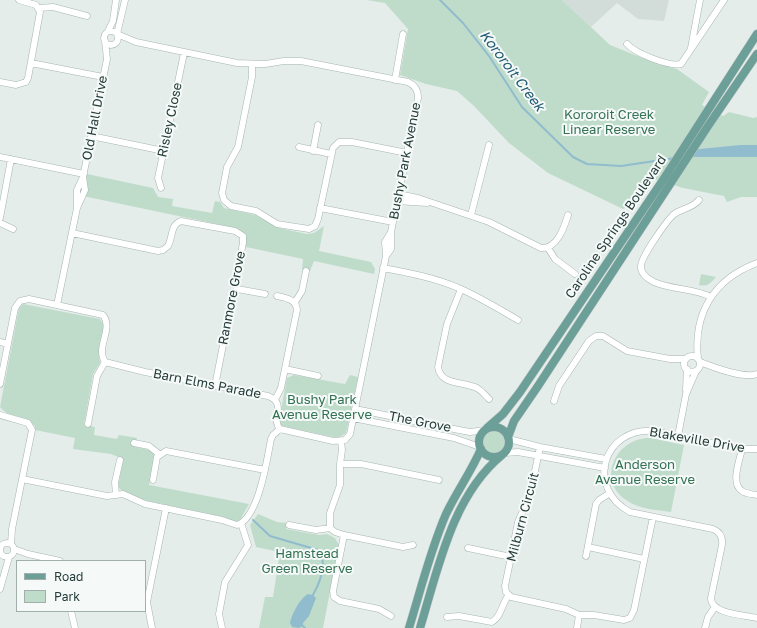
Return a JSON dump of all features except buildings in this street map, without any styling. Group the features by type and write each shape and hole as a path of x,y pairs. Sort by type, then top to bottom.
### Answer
{"main road":[{"name":"Caroline Springs Boulevard","path":"486,429 503,414 520,392 663,180 757,34"},
{"name":"Caroline Springs Boulevard","path":"509,438 519,413 629,250 674,178 757,54"},
{"path":"409,628 421,582 435,541 456,494 473,467 481,448 480,438 486,429 492,427 502,429 509,438 509,447 504,454 492,463 475,484 462,509 443,554 420,628"},
{"path":"481,448 488,456 493,457 504,454"}],"street":[{"path":"19,0 32,3 39,8 53,7 87,16"},
{"path":"116,0 114,16 108,32 105,35 105,41 108,44 115,43 125,0"},
{"path":"691,50 700,0"},
{"path":"627,44 637,52 677,65 681,64 724,0"},
{"path":"0,82 16,85 26,82 40,17 39,8"},
{"path":"114,16 121,18"},
{"path":"108,32 112,31 117,34"},
{"name":"Bushy Park Avenue","path":"117,34 136,42 184,53 252,64 301,61 395,80 412,84 416,88 418,94 391,232 391,249 386,256 383,268 355,409"},
{"path":"395,80 403,34"},
{"name":"Old Hall Drive","path":"105,41 107,59"},
{"name":"Bushy Park Avenue","path":"115,43 136,42"},
{"name":"Old Hall Drive","path":"57,305 77,208 85,190 83,176 103,76 107,59 115,43"},
{"name":"Risley Close","path":"161,188 158,178 184,53"},
{"path":"31,63 103,76"},
{"path":"252,64 252,77 238,147 227,167 223,197 231,206 256,211 277,224 305,230 315,226 318,219 331,154 335,144 343,141 407,153"},
{"path":"313,150 318,125"},
{"path":"91,136 164,151"},
{"path":"471,215 490,145"},
{"path":"299,147 331,154"},
{"path":"0,157 83,176"},
{"path":"0,218 11,159"},
{"path":"398,197 419,204 428,203 471,215 510,231 537,247 548,248 554,243 562,231 568,215"},
{"path":"699,200 694,205 677,213 669,219 645,256 641,267 643,274 654,282 697,291 711,297"},
{"path":"320,208 393,222"},
{"name":"Ranmore Grove","path":"72,234 158,251 168,246 174,224 181,221 235,231 242,236 243,240 236,278 237,288 232,299 215,386"},
{"path":"0,223 13,229"},
{"path":"548,248 555,259 575,274"},
{"path":"678,436 686,394 687,363 697,342 702,318 711,297 717,288 731,275 757,263"},
{"path":"383,268 424,277 461,289 518,320"},
{"path":"275,400 281,388 285,369 297,310 295,302 302,291 306,271"},
{"path":"237,288 265,294"},
{"path":"461,289 447,324 438,367 439,373 445,380 477,388 489,399"},
{"path":"277,296 295,302"},
{"path":"0,384 15,308 20,300 29,299 97,313 105,317 107,324 102,351 105,362 96,376 88,424"},
{"path":"554,401 559,386 589,341 596,336 603,336 627,351 749,375 757,374"},
{"path":"0,342 8,344"},
{"path":"686,394 698,365 697,342"},
{"name":"Barn Elms Parade","path":"105,362 111,365 268,396 275,400 278,404 277,422 280,429"},
{"path":"687,363 691,371 698,365"},
{"path":"285,369 318,376"},
{"path":"22,479 107,496 123,494 139,502 222,520 234,525 241,523 260,491 273,435 280,429 341,441 350,434 355,409"},
{"name":"The Grove","path":"355,409 470,432 486,429"},
{"path":"0,415 24,421 31,427 31,434 12,530 6,550 4,571 0,589"},
{"name":"The Grove","path":"353,418 454,438 481,448"},
{"name":"Blakeville Drive","path":"606,464 614,446 633,432 647,431 742,449 757,449"},
{"path":"509,438 606,464"},
{"path":"330,528 330,513 340,485 342,450 341,441"},
{"path":"134,443 149,446 159,454"},
{"name":"Milburn Circuit","path":"508,596 505,586 518,522 530,495 540,447"},
{"path":"742,449 736,480 737,486 744,492 757,495"},
{"path":"159,454 170,451 265,470"},
{"path":"504,454 518,452 606,464"},
{"path":"153,480 159,454"},
{"path":"116,495 115,482 120,460"},
{"path":"340,464 361,464 439,480"},
{"path":"606,464 605,479 610,493 624,508 637,514 712,529 721,535 722,545 711,598 715,607"},
{"path":"586,556 596,504 610,493"},
{"path":"152,628 147,602 166,508"},
{"path":"447,617 459,616 489,622 495,621 499,617 502,604 508,596 566,609 579,615 594,615 621,620 630,618 634,610 653,517"},
{"path":"222,628 219,614 225,582 248,545 241,523"},
{"path":"289,525 316,530 330,528 335,532 344,535 403,547 413,545"},
{"path":"344,535 333,591 334,597 340,601 379,609 391,616"},
{"path":"588,547 644,559"},
{"path":"468,548 511,557"},
{"path":"6,550 55,560"},
{"path":"715,607 757,618"},
{"path":"705,628 708,617 715,607"},
{"path":"71,612 75,628"},
{"path":"577,628 579,615"},
{"path":"495,621 498,628"}],"shaded area":[{"path":"562,0 669,0 664,21 638,19 617,3 591,27"}],"green space":[{"name":"Kororoit Creek Linear Reserve","path":"367,0 562,0 610,45 660,65 677,69 709,92 702,105 723,116 729,112 753,118 757,117 757,197 741,197 727,202 724,196 683,188 654,179 639,201 623,209 548,173 509,143 474,106 457,91 426,84 400,75 408,29 385,3"},
{"path":"87,174 153,188 158,197 173,199 172,206 212,213 215,201 220,202 224,208 255,215 279,228 307,234 314,233 324,226 319,251 371,262 375,269 374,274 314,261 310,271 302,269 303,259 246,247 245,235 236,228 83,196"},
{"path":"701,274 716,277 707,285 699,285"},
{"path":"23,304 100,319 104,326 99,356 100,363 93,374 84,425 95,427 94,435 117,439 119,435 137,438 136,447 149,450 155,455 149,485 249,504 240,520 234,522 224,517 139,499 122,491 118,487 123,459 111,454 73,449 75,438 35,430 35,426 26,420 12,416 4,411 0,407 19,308"},
{"name":"Bushy Park Avenue Reserve","path":"294,375 345,384 350,375 358,377 346,433 338,438 282,426 279,421 287,378"},
{"path":"494,431 498,432 504,438 504,446 498,452 494,453 490,452 484,446 483,442 484,438 490,432"},
{"name":"Anderson Avenue Reserve","path":"651,438 684,445 671,512 648,509 631,503 617,491 612,481 611,471 614,461 620,452 628,444"},
{"name":"Hamstead Green Reserve","path":"258,514 277,522 287,523 286,529 319,535 327,534 335,538 339,545 323,628 259,628 265,597 273,597 280,552 256,547 250,525"}],"water":[{"path":"757,145 757,157 691,157 689,150"},
{"path":"308,594 313,595 316,598 309,616 303,623 303,626 299,628 292,627 290,623 294,611 302,599"}],"waterway":[{"name":"Kororoit Creek","path":"440,0 463,23 489,56 522,107 573,157 587,164 621,166 675,158"},
{"path":"253,520 270,536 318,550 321,555 323,566 313,595"}]}
